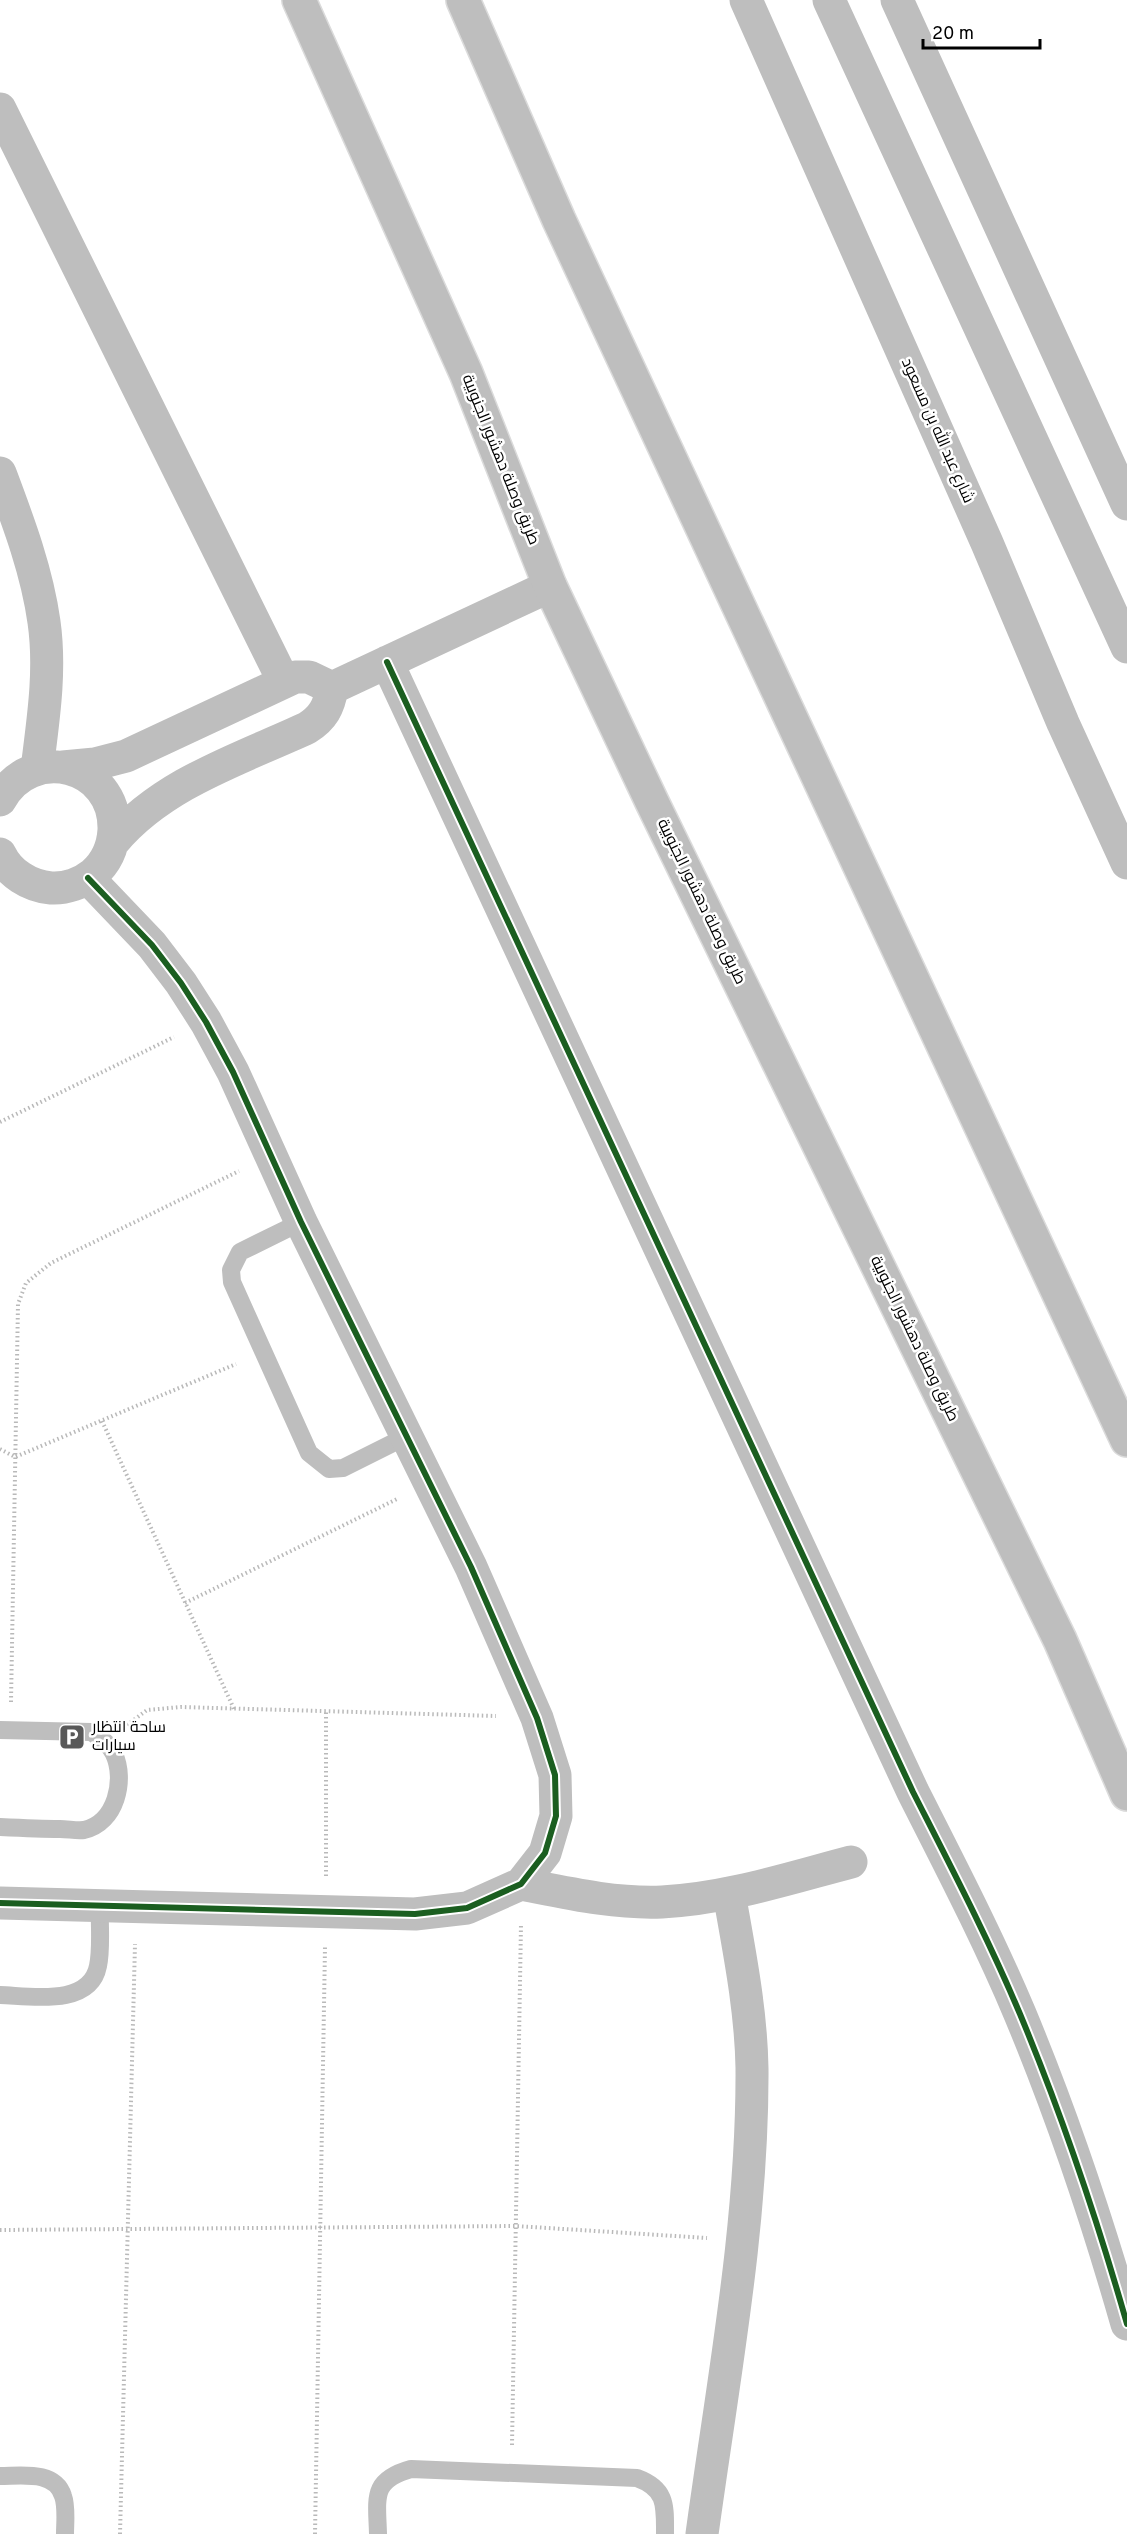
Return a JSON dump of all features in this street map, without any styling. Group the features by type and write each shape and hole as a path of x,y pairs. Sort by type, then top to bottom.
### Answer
{"main road":[{"name":"طريق وصلة دهشور الجنوبية","path":"299,0 466,374 550,586 652,802 1060,1640 1127,1794"},
{"path":"463,0 559,220 1127,1440"},
{"name":"شارع عبد الله بن مسعود","path":"746,0 987,543 1063,723 1127,863"},
{"path":"829,0 1127,647"},
{"path":"897,0 1127,504"},
{"path":"0,109 284,681"},
{"path":"0,473 31,565 44,622 50,768"},
{"path":"332,688 550,586"},
{"path":"387,662 908,1781 969,1902 1020,2014 1072,2150 1104,2245 1127,2324"},
{"path":"0,800 13,782 50,768 95,764 126,756 295,677 309,677 332,688"},
{"path":"0,854 16,875 33,884 52,888 71,886 88,878 100,868 114,841 131,821 174,790 307,728 319,720 326,711 332,688"},
{"path":"50,768 83,773 98,785 110,802 114,821 114,841"},
{"path":"0,1903 415,1914 466,1908 521,1884 545,1853 556,1816 555,1775 537,1718 471,1568 301,1222 233,1072 206,1022 181,983 152,945 88,878"},
{"path":"0,890 33,884"},
{"path":"521,1884 596,1898 662,1902 729,1893 851,1862"},
{"path":"702,2534 742,2241 751,2154 752,2066 744,1979 729,1893"}],"lane":[{"path":"301,1222 240,1252 231,1270 232,1281 309,1453 329,1469 343,1468 405,1437"},
{"path":"0,1827 84,1830 98,1824 109,1813 117,1799 118,1766 113,1752 104,1740 91,1732 5,1730"},
{"path":"0,1995 64,1996 92,1982 98,1965 100,1905"},
{"path":"378,2534 377,2498 383,2482 397,2473 411,2469 637,2478 649,2482 664,2502 665,2534"},
{"path":"0,2476 41,2476 51,2480 63,2496 65,2534"}],"path":[{"path":"0,1122 206,1022"},
{"path":"5,1730 18,1304 26,1283 51,1263 270,1155"},
{"path":"15,1457 264,1352"},
{"path":"102,1421 234,1709"},
{"path":"0,1449 15,1457"},
{"path":"185,1603 429,1483"},
{"path":"113,1752 126,1726 147,1710 180,1707 537,1718"},
{"path":"315,2534 326,1911 326,1712"},
{"path":"511,2473 521,1884"},
{"path":"120,2534 136,1905"},
{"path":"0,2230 516,2226 742,2241"}],"cycle path":[{"path":"387,662 913,1792 1008,1986 1064,2129 1104,2245 1127,2324"},
{"path":"0,1903 415,1914 467,1908 521,1884 545,1853 556,1816 555,1775 537,1718 471,1567 301,1222 233,1072 206,1022 181,983 152,945 88,878"}],"place":[{"name":"ساحة انتظار سيارات","path":"72,1737"}]}
